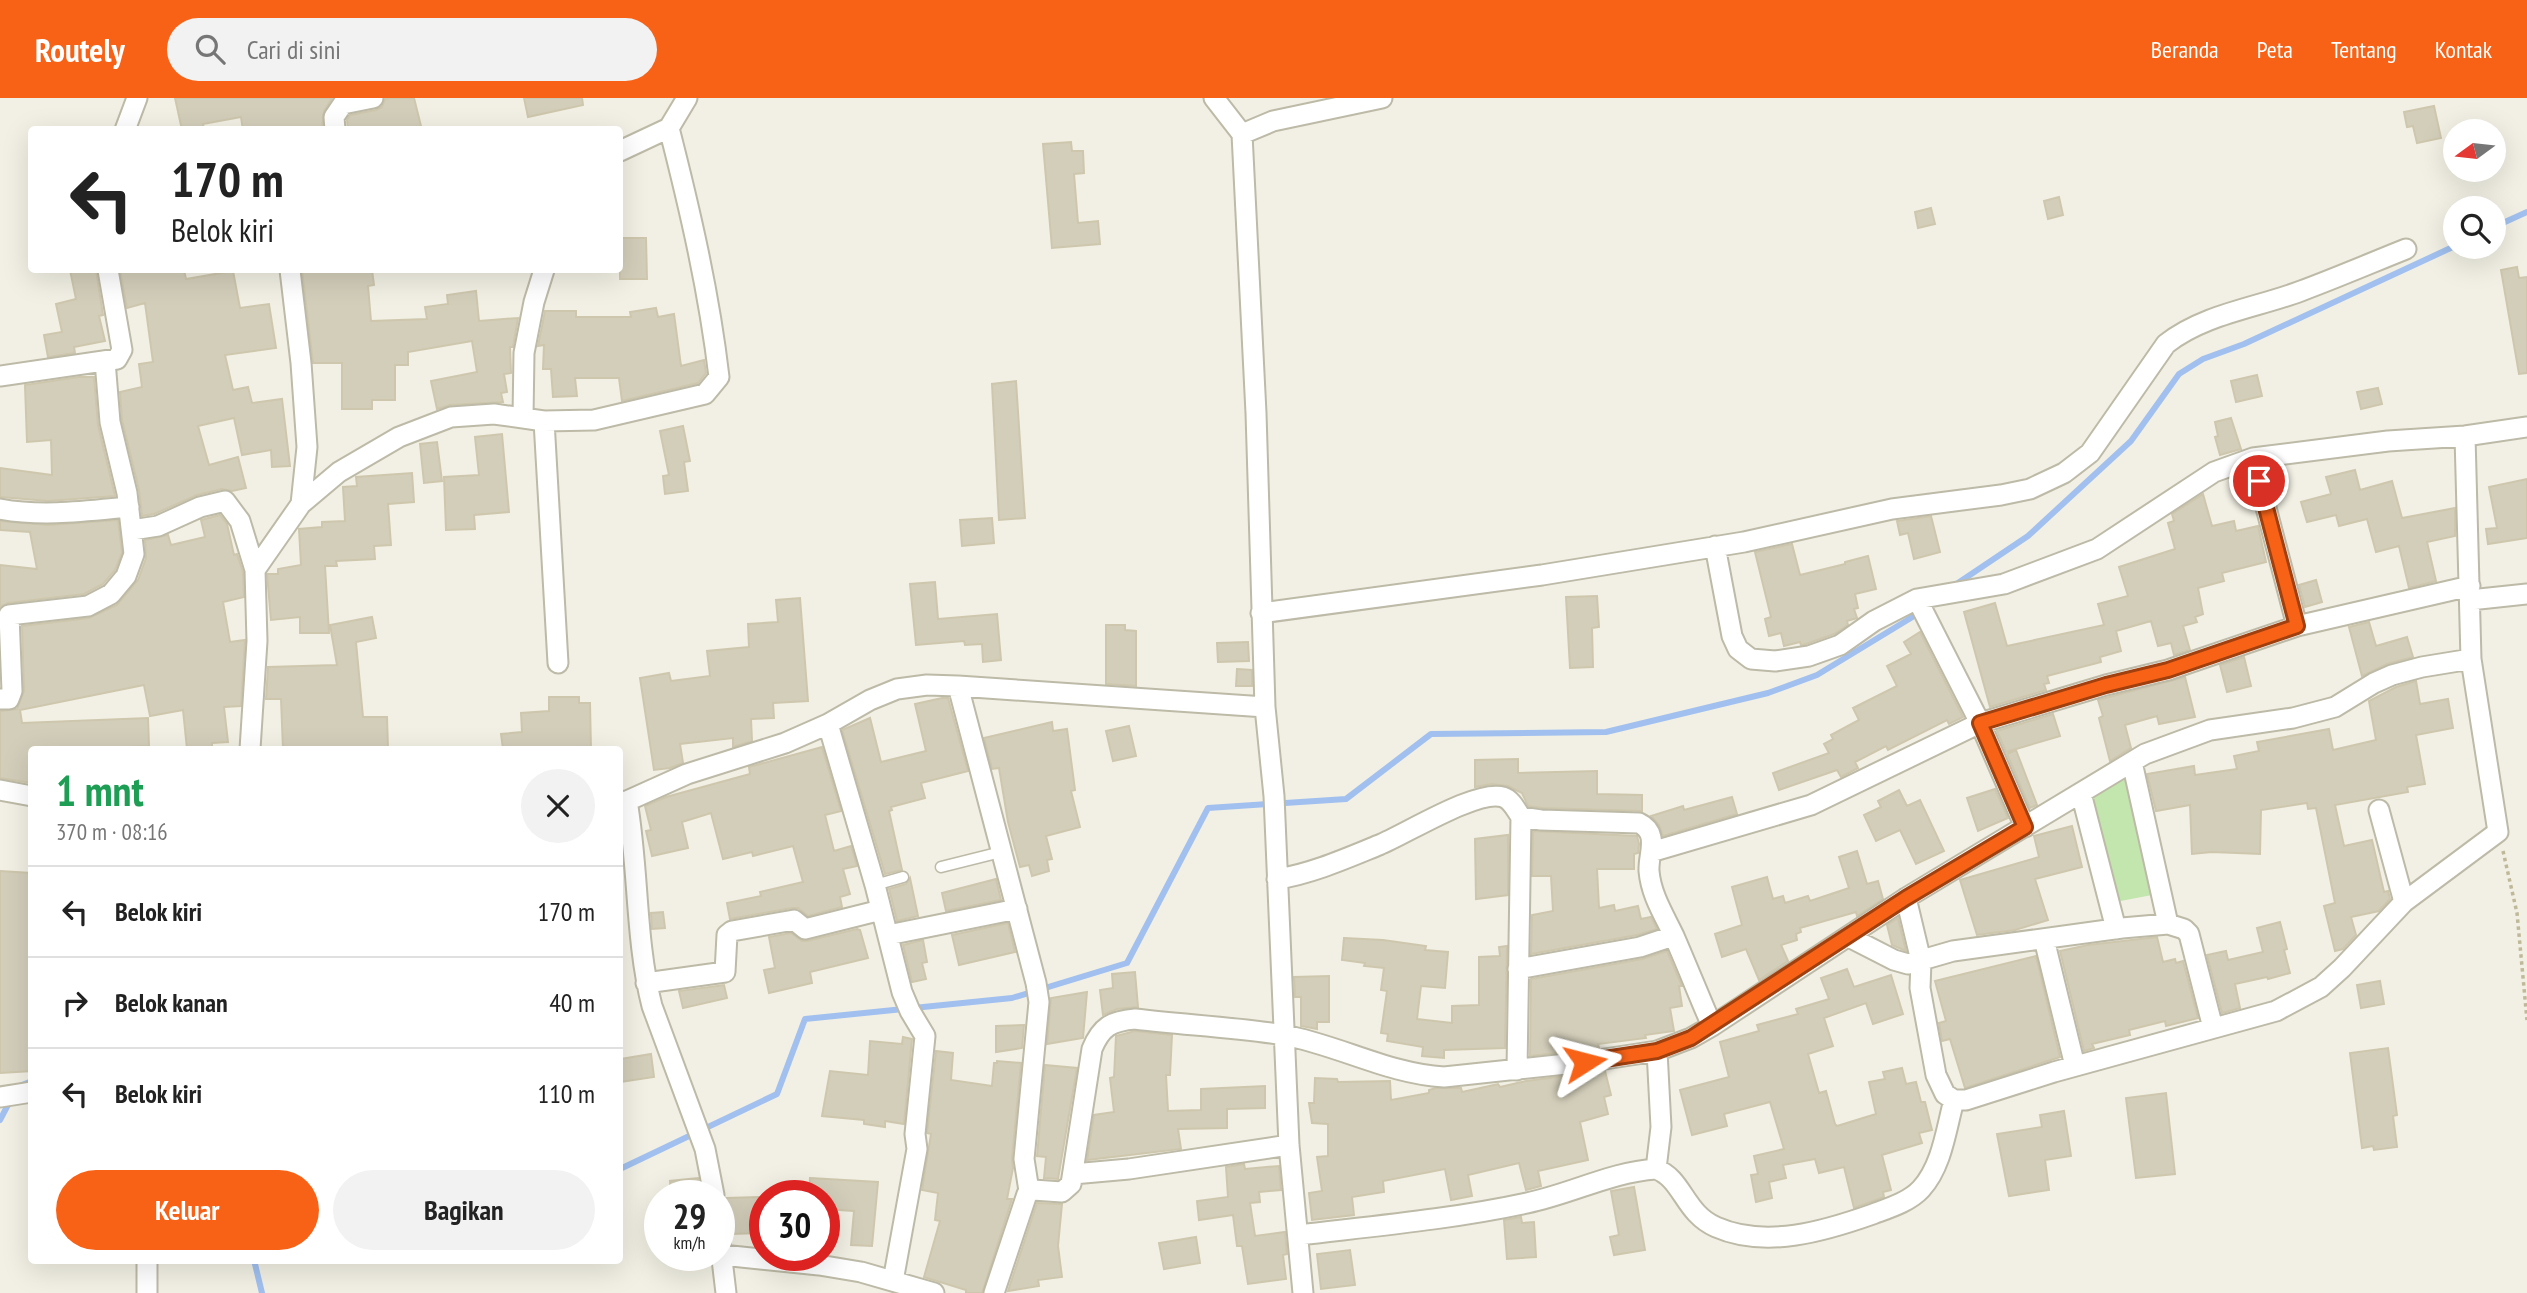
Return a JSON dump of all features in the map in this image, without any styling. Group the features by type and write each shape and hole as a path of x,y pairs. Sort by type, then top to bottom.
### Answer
{"street":[{"path":"126,126 137,98"},
{"path":"335,126 334,117 345,101 373,98"},
{"path":"623,149 669,128 687,98"},
{"path":"1214,98 1242,134 1256,413 1265,707 1274,796 1289,1145 1303,1293"},
{"path":"1242,134 1273,121 1382,98"},
{"path":"256,570 301,504 339,472 399,437 451,418 494,414 544,421 594,420 705,394 719,377 694,227 669,128"},
{"path":"1261,613 1542,575 1744,542 1892,509 2030,489 2064,473 2090,453 2166,344 2178,334 2207,321 2299,292 2406,249"},
{"path":"0,376 117,359 122,350 109,273"},
{"path":"290,273 302,363 307,446 301,504"},
{"path":"523,418 524,353 543,273"},
{"path":"0,699 9,698 12,691 9,615 88,606 111,594 126,576 134,554 129,507 110,422 105,361"},
{"path":"544,421 558,663"},
{"path":"1715,546 1732,636 1738,649 1751,659 1786,660 1809,656 1840,645 1874,621 1917,599 2004,584 2097,549 2214,472 2253,458 2527,427"},
{"path":"1906,898 1921,961 1920,988 1936,1075 1945,1094 1954,1100 1966,1100 2075,1066 2276,1011 2321,987 2343,968 2403,902 2498,832 2471,659 2465,436"},
{"path":"2253,458 2297,626"},
{"path":"132,530 158,526 200,507 225,501 240,521 256,570 257,641 250,746"},
{"path":"0,509 65,513 129,507"},
{"path":"1651,852 1811,805 1980,723 2106,685 2168,670 2297,626 2470,593 2527,594"},
{"path":"1917,599 1980,723 2025,827"},
{"path":"1029,1191 1036,1189 1062,1192 1069,1187 1090,1058 1101,1030 1111,1023 1135,1019 1285,1035 1432,1076 1454,1077 1517,1070 1657,1051 1691,1038 1712,1026 1906,898 2145,754 2203,732 2293,718 2335,707 2392,675 2471,659"},
{"path":"710,1180 705,1149 646,984 638,920 633,837 623,801 687,774 785,743 897,689 927,685 958,686 1265,707"},
{"path":"958,686 1038,993 1024,1159 1029,1191 994,1293"},
{"path":"828,724 907,1006 925,1036 915,1134 917,1149 893,1281"},
{"path":"2132,762 2168,924"},
{"path":"0,790 28,795"},
{"path":"2081,793 2116,929"},
{"path":"1277,878 1305,873 1379,845 1437,816 1479,799 1503,797 1510,801 1521,817 1517,1070"},
{"path":"2379,810 2403,902"},
{"path":"1521,817 1643,824 1650,834 1651,886 1712,1026"},
{"path":"888,935 1017,909"},
{"path":"646,984 725,972 727,935 732,932 794,920 805,929 881,910"},
{"path":"1849,937 1894,960 1908,964 1953,951 2168,924 2184,929 2189,934 2213,1028"},
{"path":"1518,969 1640,947 1673,936"},
{"path":"2044,939 2075,1066"},
{"path":"1656,1169 1661,1127 1657,1051"},
{"path":"1,1097 27,1093"},
{"path":"1299,1236 1515,1205 1560,1195 1612,1176 1656,1169 1672,1179 1689,1207 1706,1222 1725,1231 1753,1237 1772,1237 1822,1230 1894,1206 1922,1189 1939,1158 1954,1100"},
{"path":"1073,1174 1129,1169 1289,1145"},
{"path":"735,1256 861,1272 934,1293"},
{"path":"147,1264 147,1293"},
{"path":"724,1271 726,1293"}],"lane":[{"path":"941,867 1001,852"},
{"path":"875,885 903,877"}],"path":[{"path":"2498,832 2517,913 2527,1020"}],"green space":[{"path":"2136,761 2152,895 2105,904 2071,801"}],"building":[{"path":"175,98 332,98 324,111 322,126 242,126 241,117 203,126 181,126"},
{"path":"414,98 421,126 348,126 350,115 376,110 382,107 385,99"},
{"path":"524,98 582,98 583,105 528,117"},
{"path":"2434,106 2441,138 2417,143 2413,126 2407,127 2404,112"},
{"path":"1071,142 1072,151 1083,151 1084,173 1074,174 1078,223 1098,221 1100,244 1052,248 1043,144"},
{"path":"2059,197 2063,215 2048,219 2044,201"},
{"path":"1931,208 1935,224 1918,228 1915,212"},
{"path":"623,238 646,238 647,279 620,279 620,273 623,273"},
{"path":"2517,267 2519,278 2527,277 2527,373 2519,374 2501,270"},
{"path":"71,273 96,273 103,315 99,316 105,341 74,347 75,353 48,357 44,335 62,332 56,304 76,299"},
{"path":"121,273 185,273 186,279 233,273 240,308 269,304 276,348 225,355 233,390 248,387 252,403 282,399 290,466 272,467 271,450 242,455 234,418 198,426 209,465 238,457 246,488 232,491 222,489 197,495 154,514 142,516 139,490 122,420 120,392 142,387 139,364 153,362 145,303 127,308"},
{"path":"302,273 372,273 374,285 368,286 371,321 427,319 425,307 448,304 447,295 476,291 479,321 518,318 513,347 510,347 511,373 504,374 507,392 501,393 503,402 450,405 437,409 431,381 477,372 472,341 408,352 408,365 395,365 395,400 372,400 372,409 342,409 342,363 313,363"},
{"path":"656,308 658,317 674,314 681,366 704,360 706,373 698,383 622,401 619,378 575,378 577,396 553,397 551,369 543,369 544,345 538,346 545,311 576,311 576,317 631,317 630,312"},
{"path":"2257,375 2262,396 2236,402 2231,381"},
{"path":"94,377 98,425 115,496 48,501 0,497 0,468 52,475 51,440 27,442 25,385"},
{"path":"1016,381 1025,518 999,520 992,384"},
{"path":"2378,388 2382,404 2361,409 2357,392"},
{"path":"2231,418 2241,449 2220,455 2215,437 2218,436 2215,422"},
{"path":"683,426 690,461 684,462 688,491 665,494 663,476 669,475 660,431"},
{"path":"502,434 509,512 474,515 475,529 446,530 444,477 479,475 475,437"},
{"path":"437,442 442,481 424,483 420,444"},
{"path":"2355,470 2360,490 2392,481 2402,518 2455,508 2455,536 2427,542 2436,581 2409,588 2399,546 2376,552 2367,519 2339,526 2336,515 2307,522 2301,502 2331,494 2326,477"},
{"path":"412,473 414,502 388,504 391,545 374,546 375,559 336,561 337,566 325,566 329,633 300,633 300,617 271,620 267,574 278,574 278,569 301,565 299,529 322,527 322,522 345,521 343,487 357,486 356,477"},
{"path":"2527,479 2527,538 2488,544 2486,529 2497,528 2489,487"},
{"path":"2203,494 2212,526 2234,521 2236,531 2258,526 2266,562 2222,573 2224,581 2198,588 2203,614 2195,617 2197,622 2183,626 2190,650 2174,655 2171,643 2158,646 2151,621 2116,631 2121,651 2100,657 2101,662 2047,676 2049,683 2044,684 2046,690 1990,707 1964,612 1995,603 2007,646 2104,625 2098,604 2128,596 2119,567 2175,549 2168,523 2174,521 2172,514"},
{"path":"220,515 227,524 234,555 237,554 243,572 244,597 223,602 230,642 245,640 241,706 224,707 228,742 212,743 212,746 187,746 183,710 150,716 144,685 20,710 22,723 148,718 149,746 28,746 28,782 0,778 0,711 17,709 24,691 22,626 89,618 117,605 138,580 146,558 145,540 168,535 171,545 205,537 201,520"},
{"path":"1931,516 1940,552 1914,559 1908,533 1900,535 1897,521"},
{"path":"992,518 994,543 962,546 960,520"},
{"path":"118,520 122,553 115,570 103,584 84,594 8,603 0,607 0,565 37,569 30,532 0,530 0,521 49,525"},
{"path":"1792,544 1800,575 1868,556 1876,589 1855,594 1858,608 1854,609 1857,618 1847,621 1848,625 1834,634 1806,644 1801,645 1800,642 1784,646 1781,633 1769,636 1765,619 1771,617 1755,552"},
{"path":"2316,580 2322,602 2305,607 2299,585"},
{"path":"935,582 938,619 997,614 1001,660 983,662 982,644 965,645 964,641 916,645 910,584"},
{"path":"1597,596 1599,627 1592,628 1593,667 1570,668 1566,597"},
{"path":"800,598 808,701 773,703 774,718 751,719 752,741 733,747 733,738 680,744 683,763 654,770 640,678 669,673 671,681 710,676 707,651 749,647 748,624 778,622 776,600"},
{"path":"372,617 376,638 356,642 363,717 387,717 388,746 283,746 281,699 266,699 268,667 337,665 330,625"},
{"path":"2369,622 2376,646 2407,637 2413,657 2387,664 2362,676 2349,627"},
{"path":"1106,625 1125,625 1125,630 1136,631 1136,686 1106,684"},
{"path":"1920,632 1963,717 1949,724 1947,720 1888,750 1886,746 1855,762 1858,768 1841,777 1837,770 1779,790 1773,773 1829,753 1824,744 1833,739 1831,735 1859,720 1853,708 1897,686 1887,666 1911,654 1904,642"},
{"path":"1248,642 1249,661 1218,662 1217,643"},
{"path":"2244,657 2251,686 2227,692 2220,665"},
{"path":"1237,669 1252,670 1252,686 1236,686"},
{"path":"2185,677 2195,717 2159,724 2157,716 2125,725 2131,748 2110,761 2099,718 2103,716 2098,700"},
{"path":"2416,681 2420,704 2448,699 2453,728 2416,735 2425,784 2407,787 2408,792 2335,805 2344,846 2372,840 2384,892 2388,891 2390,899 2379,911 2351,917 2356,935 2343,949 2335,951 2324,906 2335,903 2316,808 2308,809 2307,803 2261,810 2260,854 2192,854 2190,805 2156,811 2147,774 2194,766 2195,775 2237,769 2234,756 2259,751 2257,742 2329,729 2333,750 2376,740 2369,701 2396,687"},
{"path":"549,697 579,697 579,703 590,703 591,746 503,746 501,734 522,732 521,713 549,711"},
{"path":"948,698 968,771 921,783 925,798 891,807 892,810 889,811 902,870 885,874 842,730 870,718 881,762 926,751 915,704"},
{"path":"2053,714 2060,736 2006,752 1997,731"},
{"path":"1052,722 1053,731 1067,729 1075,790 1071,791 1080,827 1046,836 1052,859 1047,860 1049,871 1032,876 1029,865 1020,867 1008,822 999,768 992,769 984,738"},
{"path":"1129,726 1136,756 1113,761 1106,731"},
{"path":"822,747 841,811 825,815 834,851 851,846 857,866 843,869 850,894 840,897 842,907 808,916 798,908 792,908 730,919 727,903 761,896 760,892 803,882 793,846 753,856 752,852 723,859 711,813 682,822 688,848 652,856 646,831 651,830 645,806 666,797 750,774 749,767"},
{"path":"2016,750 2037,805 2030,808 2007,754"},
{"path":"1518,759 1518,773 1597,771 1597,794 1642,795 1642,811 1528,806 1522,793 1508,786 1492,784 1475,787 1475,760"},
{"path":"1995,789 2008,818 1978,831 1967,798"},
{"path":"1899,790 1907,806 1920,800 1944,851 1916,864 1900,830 1876,841 1864,815 1881,807 1878,801"},
{"path":"1732,797 1737,814 1663,836 1659,825 1651,816 1683,806 1684,810"},
{"path":"2072,826 2082,867 2035,879 2048,920 2015,930 1977,935 1960,880 2039,857 2034,836"},
{"path":"1533,831 1637,836 1639,844 1638,853 1634,854 1634,869 1597,869 1599,908 1614,905 1615,911 1638,906 1641,919 1651,917 1657,929 1531,954 1532,915 1553,911 1551,876 1532,876"},
{"path":"1508,835 1508,895 1476,899 1475,839"},
{"path":"1857,851 1867,884 1878,881 1883,899 1857,916 1856,912 1800,928 1801,932 1796,934 1797,940 1781,945 1788,961 1759,980 1746,949 1722,957 1715,934 1742,925 1732,887 1767,877 1773,899 1783,896 1785,903 1808,896 1810,901 1849,888 1839,857"},
{"path":"0,871 28,873 28,1071 0,1073"},
{"path":"910,878 918,916 897,921 889,889 906,884"},
{"path":"996,879 1001,900 946,911 942,893"},
{"path":"663,912 665,928 652,929 651,913"},
{"path":"1898,918 1906,951 1892,945 1887,925"},
{"path":"2280,922 2290,973 2235,984 2240,1008 2222,1013 2207,955 2226,951 2228,960 2263,952 2257,928"},
{"path":"1008,923 1015,952 959,965 952,935"},
{"path":"860,930 868,958 810,972 812,983 769,993 764,970 775,968 769,937 791,933 802,941 807,941"},
{"path":"2157,937 2163,962 2175,959 2176,963 2183,961 2198,1018 2166,1026 2165,1021 2129,1030 2130,1035 2092,1044 2094,1048 2084,1051 2060,951"},
{"path":"1344,938 1383,940 1426,946 1425,950 1448,952 1445,988 1421,986 1417,1019 1452,1023 1452,1006 1479,1005 1479,957 1500,956 1499,947 1507,946 1505,1048 1444,1050 1444,1058 1422,1056 1423,1047 1387,1041 1388,1034 1381,1033 1387,991 1381,990 1384,968 1342,960"},
{"path":"923,940 927,962 922,963 926,979 912,982 903,945"},
{"path":"1667,951 1682,986 1679,986 1682,1006 1670,1008 1674,1031 1645,1035 1646,1038 1598,1044 1599,1048 1530,1056 1531,979 1642,959"},
{"path":"2036,956 2060,1057 1965,1088 1950,1039 1942,1041 1939,1023 1946,1021 1935,981"},
{"path":"1847,969 1854,987 1891,975 1903,1014 1873,1024 1866,1003 1824,1018 1833,1046 1808,1054 1819,1093 1826,1091 1835,1124 1837,1126 1876,1114 1869,1082 1885,1079 1883,1072 1902,1068 1906,1084 1916,1082 1921,1102 1925,1102 1932,1130 1919,1133 1922,1143 1882,1155 1891,1190 1883,1192 1884,1197 1854,1208 1844,1167 1819,1173 1815,1159 1783,1165 1786,1178 1769,1182 1772,1198 1756,1202 1751,1175 1758,1174 1754,1156 1784,1149 1770,1102 1724,1114 1727,1126 1692,1135 1680,1090 1729,1077 1720,1042 1759,1031 1757,1025 1798,1014 1796,1009 1829,999 1821,978"},
{"path":"1135,972 1138,1007 1117,1009 1103,1015 1100,990 1113,988 1112,974"},
{"path":"1329,976 1329,1022 1317,1022 1317,1029 1301,1026 1301,997 1295,997 1294,977"},
{"path":"2380,981 2384,1004 2361,1008 2357,985"},
{"path":"724,985 727,998 683,1008 679,991"},
{"path":"1087,992 1083,1038 1047,1044 1051,998"},
{"path":"1024,1025 1022,1048 996,1052 996,1026"},
{"path":"1135,1031 1172,1035 1170,1075 1166,1075 1168,1111 1201,1110 1201,1089 1265,1086 1265,1108 1227,1109 1227,1128 1178,1129 1181,1149 1087,1160 1094,1115 1114,1112 1110,1078 1114,1077 1116,1036"},
{"path":"903,1037 912,1039 904,1124 885,1121 885,1127 864,1124 864,1120 822,1116 830,1071 868,1075 870,1041 902,1044"},
{"path":"2388,1048 2397,1115 2393,1116 2397,1147 2374,1150 2373,1146 2362,1148 2350,1053"},
{"path":"936,1051 953,1053 951,1080 992,1086 994,1063 1021,1063 1013,1168 1007,1199 1012,1199 982,1293 966,1293 966,1290 924,1277 940,1221 935,1220 938,1193 922,1190 931,1134 927,1133"},
{"path":"651,1054 654,1077 623,1082 623,1059"},
{"path":"1045,1065 1077,1068 1058,1179 1044,1178 1046,1157 1037,1156"},
{"path":"1605,1071 1611,1095 1604,1097 1608,1114 1580,1122 1588,1160 1538,1171 1541,1186 1526,1190 1519,1163 1468,1175 1472,1196 1451,1200 1445,1169 1383,1181 1384,1192 1352,1197 1354,1215 1312,1220 1309,1193 1322,1191 1317,1157 1328,1156 1328,1124 1312,1123 1309,1103 1314,1103 1315,1078 1337,1079 1338,1082 1390,1081 1391,1100 1429,1093 1429,1090 1436,1088 1461,1088 1462,1092 1498,1084 1500,1087"},
{"path":"2166,1093 2175,1174 2136,1178 2126,1098"},
{"path":"2064,1111 2071,1156 2045,1160 2049,1190 2009,1196 1997,1134 2042,1127 2040,1115"},
{"path":"1244,1164 1245,1169 1279,1166 1281,1190 1259,1192 1260,1202 1250,1203 1255,1236 1285,1232 1287,1254 1283,1255 1286,1279 1248,1284 1242,1246 1237,1246 1233,1215 1199,1220 1197,1201 1228,1197 1226,1167"},
{"path":"810,1178 878,1182 872,1246 851,1245 854,1211 840,1210 840,1180"},
{"path":"1634,1187 1645,1250 1614,1255 1610,1237 1619,1235 1611,1191"},
{"path":"749,1197 749,1233 735,1234 735,1198"},
{"path":"1037,1203 1062,1204 1058,1246 1062,1277 1038,1280 1039,1286 1008,1291"},
{"path":"1521,1217 1522,1223 1534,1222 1536,1257 1507,1259 1504,1220"},
{"path":"1196,1237 1200,1263 1164,1269 1159,1243"},
{"path":"1350,1250 1355,1285 1321,1289 1317,1254"}],"waterway":[{"path":"2506,222 2527,212"},
{"path":"1955,585 2028,536 2131,441 2179,374 2203,359 2244,344 2443,252"},
{"path":"623,1168 777,1094 805,1019 1012,998 1127,963 1208,808 1346,799 1431,734 1606,732 1768,693 1817,675 1919,613"},
{"path":"17,1087 28,1083"},
{"path":"0,1120 11,1099"},
{"path":"255,1264 262,1293"}],"route":[{"path":"1585,1062 1657,1051 1691,1038 1906,898 2025,827 1980,723 2048,701 2168,670 2297,626 2259,481"}]}
